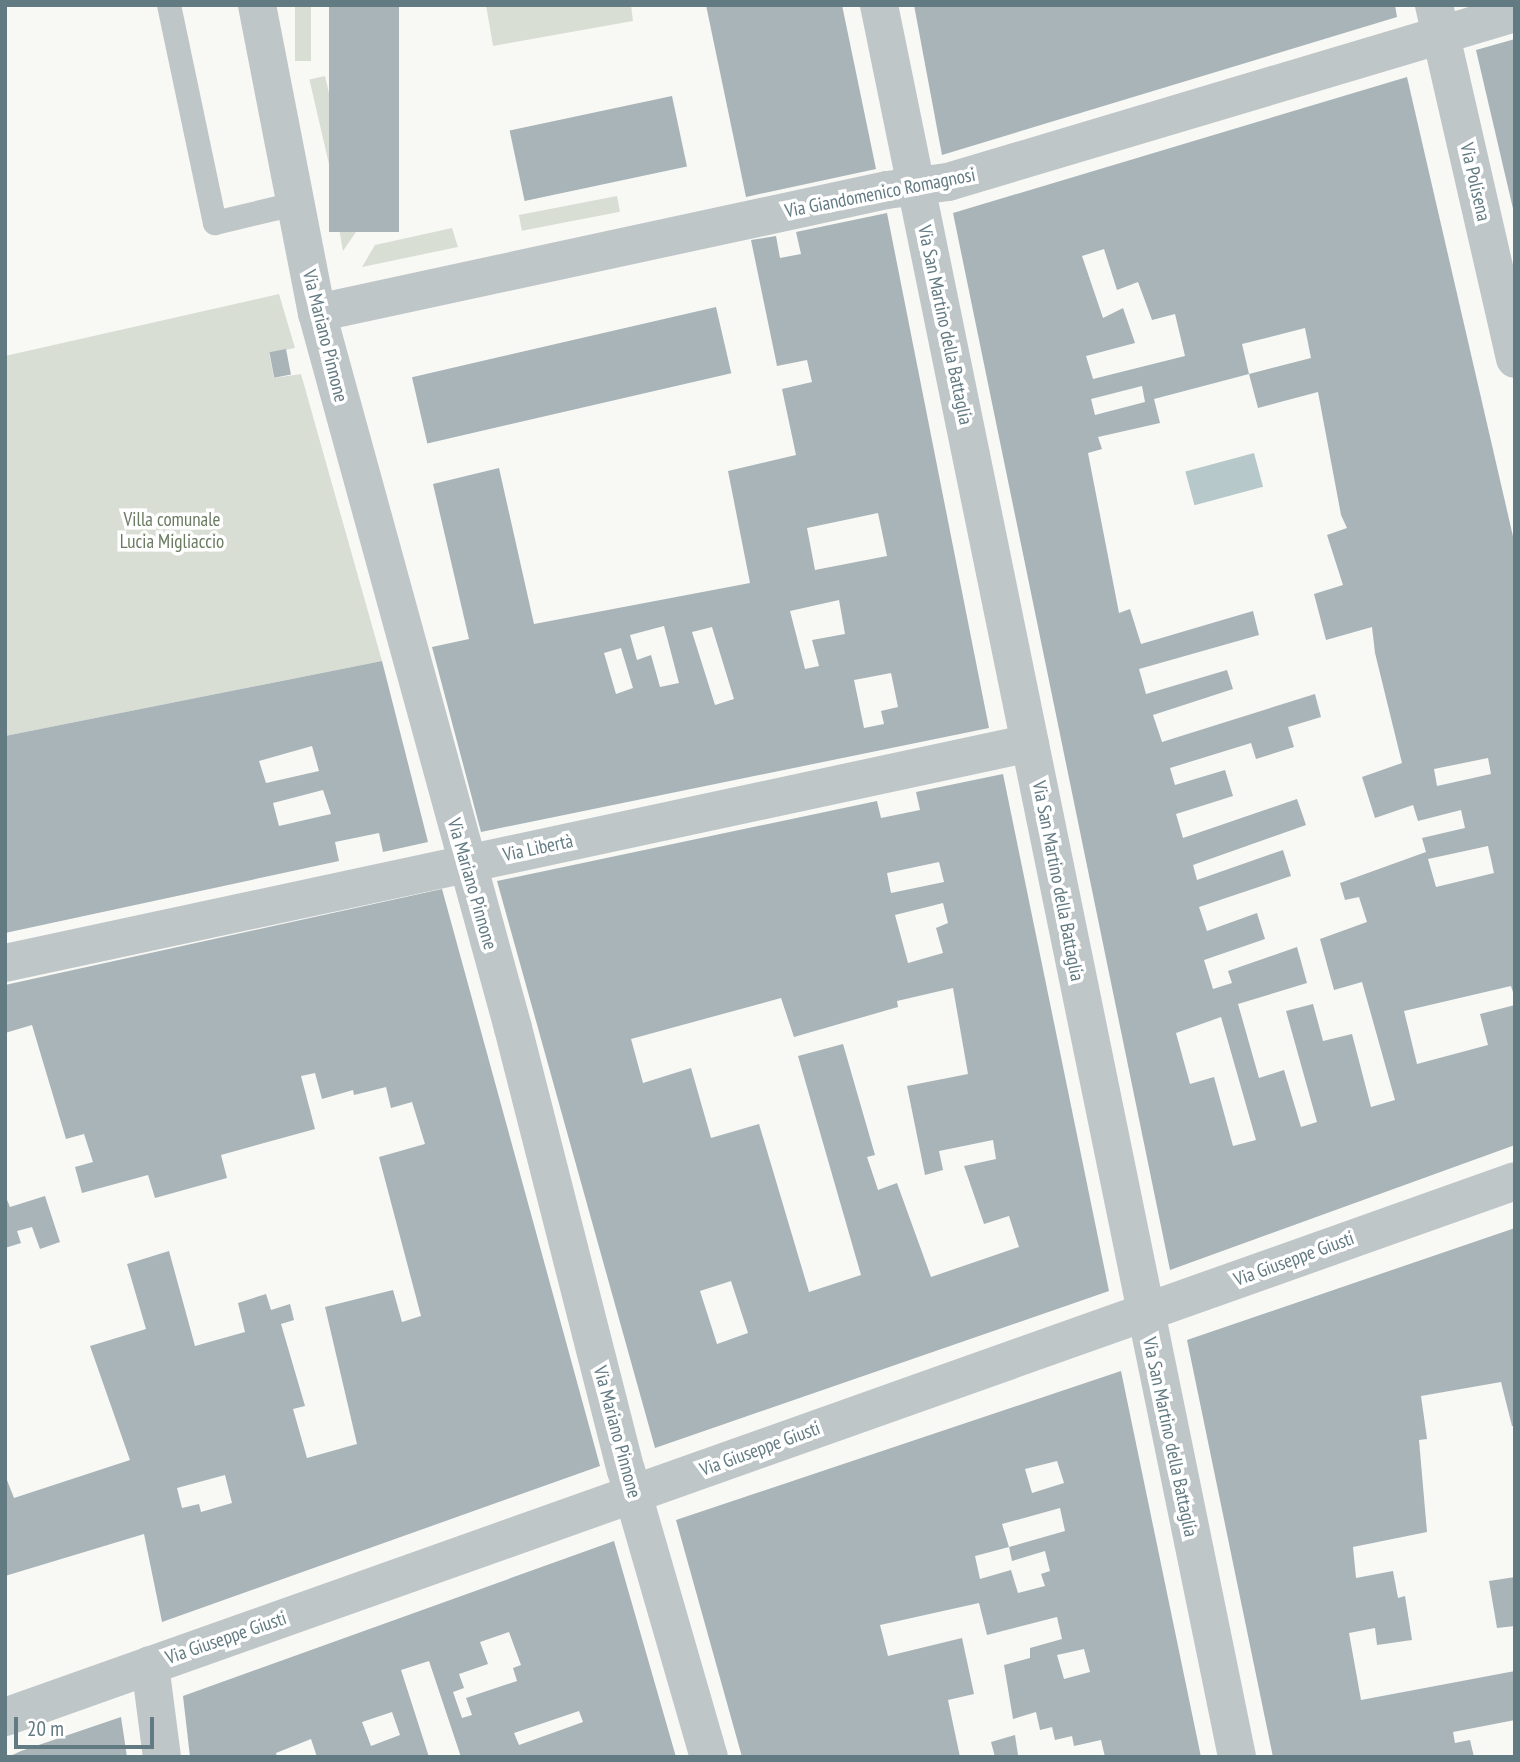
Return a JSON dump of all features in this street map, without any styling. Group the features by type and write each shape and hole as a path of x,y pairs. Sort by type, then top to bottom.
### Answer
{"street":[{"name":"Via Mariano Pinnone","path":"257,5 317,313 513,1028 633,1494 709,1757"},
{"name":"Via San Martino della Battaglia","path":"879,5 1237,1757"},
{"name":"Via Giandomenico Romagnosi","path":"317,313 887,190 948,182 1438,20 1515,13"},
{"name":"Via Polisena","path":"1438,20 1515,359"},
{"name":"Via Libertà","path":"5,963 1030,743"},
{"name":"Via Giuseppe Giusti","path":"5,1717 1515,1181"},
{"path":"150,1665 162,1757"}],"lane":[{"path":"169,5 215,223 295,204"}],"green space":[{"path":"295,5 311,5 311,61 295,61"},
{"path":"486,5 631,5 633,21 493,46"},
{"path":"325,76 345,161 329,164 309,80"},
{"path":"346,180 356,232 343,251 331,183"},
{"path":"617,196 620,212 522,231 519,215"},
{"path":"452,228 458,247 362,267 375,245"},
{"name":"Villa comunale Lucia Migliaccio","path":"279,294 295,348 269,353 274,378 301,374 382,661 5,736 5,356"}],"shaded area":[{"path":"1254,453 1263,487 1194,505 1185,471"}],"building":[{"path":"329,5 399,5 399,232 329,232"},
{"path":"706,5 842,5 876,169 746,197"},
{"path":"914,5 1395,5 1397,17 942,155"},
{"path":"1515,39 1515,213 1514,213 1476,50"},
{"path":"1407,77 1515,545 1515,998 1511,986 1404,1011 1417,1064 1488,1045 1480,1014 1515,1005 1515,1145 1170,1270 953,213","holes":["1104,249 1117,290 1138,282 1152,320 1175,314 1185,356 1093,379 1086,356 1135,343 1123,308 1103,318 1082,256","1305,328 1311,358 1249,374 1242,344","1249,374 1258,408 1318,392 1341,515 1347,528 1327,535 1343,585 1314,594 1326,640 1372,627 1375,653 1402,763 1362,777 1375,818 1413,805 1418,821 1461,810 1465,828 1422,838 1426,852 1340,883 1345,900 1359,897 1367,922 1320,939 1334,990 1362,982 1395,1100 1371,1107 1352,1034 1323,1041 1313,1004 1286,1011 1317,1122 1301,1127 1284,1070 1259,1078 1238,1004 1307,983 1297,947 1228,971 1232,983 1213,989 1204,960 1265,939 1257,913 1207,931 1199,907 1291,876 1283,850 1197,880 1193,865 1306,825 1297,799 1183,838 1176,814 1233,796 1225,770 1175,785 1170,768 1251,743 1256,759 1294,747 1288,727 1321,717 1315,694 1162,742 1153,715 1233,689 1227,670 1146,694 1139,669 1259,635 1253,611 1141,644 1130,609 1119,613 1088,453 1102,449 1098,437 1160,423 1154,399","1142,386 1145,402 1095,415 1091,399","1488,758 1491,774 1437,786 1434,769","1488,846 1494,873 1436,887 1428,859","1221,1017 1256,1140 1233,1146 1214,1077 1190,1084 1176,1033"]},
{"path":"672,96 687,166 525,201 510,131"},
{"path":"887,213 989,728 481,832 432,647 469,639 433,484 499,468 534,624 750,583 728,471 796,455 782,389 812,382 807,360 777,366 751,240 776,236 780,258 801,254 796,232","holes":["878,513 887,556 815,570 807,528","839,600 845,634 812,640 819,666 805,669 790,611","664,626 679,683 660,687 651,655 637,660 630,635","712,627 734,699 715,705 692,632","621,648 633,688 616,694 604,653","891,673 898,707 881,711 884,724 864,728 854,680"]},
{"path":"716,307 731,373 427,443 412,377"},
{"path":"286,349 291,375 274,378 269,352"},
{"path":"382,661 428,842 383,852 379,833 335,842 339,861 5,933 5,736","holes":["312,746 319,771 266,783 259,761","323,790 331,814 279,826 273,803"]},
{"path":"1003,774 1109,1291 655,1448 497,881 877,801 881,818 920,810 916,792","holes":["939,862 944,882 891,893 887,873","943,903 948,923 936,928 943,953 908,963 895,915","953,988 968,1074 907,1086 925,1175 943,1170 939,1151 993,1140 996,1159 964,1166 984,1224 1009,1216 1019,1247 931,1277 897,1183 878,1190 867,1157 875,1155 843,1044 798,1056 861,1275 809,1292 759,1124 711,1138 691,1068 643,1083 631,1039 781,998 794,1037 898,1007 897,1001","731,1281 748,1333 717,1344 700,1291"]},
{"path":"442,889 600,1466 162,1622 144,1534 5,1576 5,1475 14,1498 130,1460 90,1346 146,1329 127,1264 169,1251 195,1346 245,1332 238,1303 266,1294 271,1310 290,1304 294,1320 281,1324 305,1406 293,1409 307,1458 357,1444 325,1307 393,1290 402,1322 421,1316 379,1157 425,1144 412,1102 391,1108 386,1087 354,1095 353,1090 322,1099 315,1073 301,1076 315,1129 221,1155 227,1178 155,1198 148,1175 82,1193 75,1167 93,1162 84,1134 66,1139 32,1025 5,1033 5,985","holes":["225,1475 232,1503 201,1512 199,1504 182,1508 177,1488"]},
{"path":"5,1195 10,1207 45,1196 60,1242 40,1249 32,1227 17,1231 21,1243 5,1248"},
{"path":"1515,1228 1515,1426 1512,1426 1501,1382 1421,1396 1427,1439 1419,1440 1427,1532 1353,1547 1356,1578 1393,1571 1398,1598 1405,1596 1412,1640 1377,1645 1375,1628 1349,1633 1361,1700 1515,1671 1515,1720 1453,1732 1455,1743 1470,1740 1474,1757 1273,1757 1187,1340"},
{"path":"1121,1371 1201,1757 1105,1757 1101,1740 1074,1746 1072,1736 1055,1740 1052,1727 1040,1730 1036,1712 1013,1719 1004,1665 1030,1658 1030,1648 1062,1639 1057,1617 987,1635 979,1603 880,1625 888,1656 962,1638 974,1694 948,1700 960,1757 742,1757 676,1520","holes":["1057,1461 1064,1483 1032,1493 1025,1469","1060,1508 1065,1531 1009,1547 1002,1524","1009,1547 1012,1561 1045,1551 1050,1571 1041,1574 1045,1586 1018,1593 1011,1570 980,1579 975,1556","1084,1649 1090,1672 1064,1679 1057,1655"]},
{"path":"614,1541 676,1757 461,1757 429,1661 401,1670 429,1757 317,1757 311,1739 276,1753 277,1757 190,1757 183,1696","holes":["509,1632 521,1665 513,1668 517,1681 466,1698 472,1715 462,1718 453,1692 464,1688 459,1674 488,1664 480,1642","579,1711 583,1722 519,1745 514,1733","392,1712 400,1735 371,1746 362,1722"]},
{"path":"1515,1577 1515,1626 1497,1628 1489,1581"},
{"path":"121,1717 127,1757 8,1757 21,1751"},
{"path":"1015,1735 1018,1755 995,1757 991,1742"}]}
